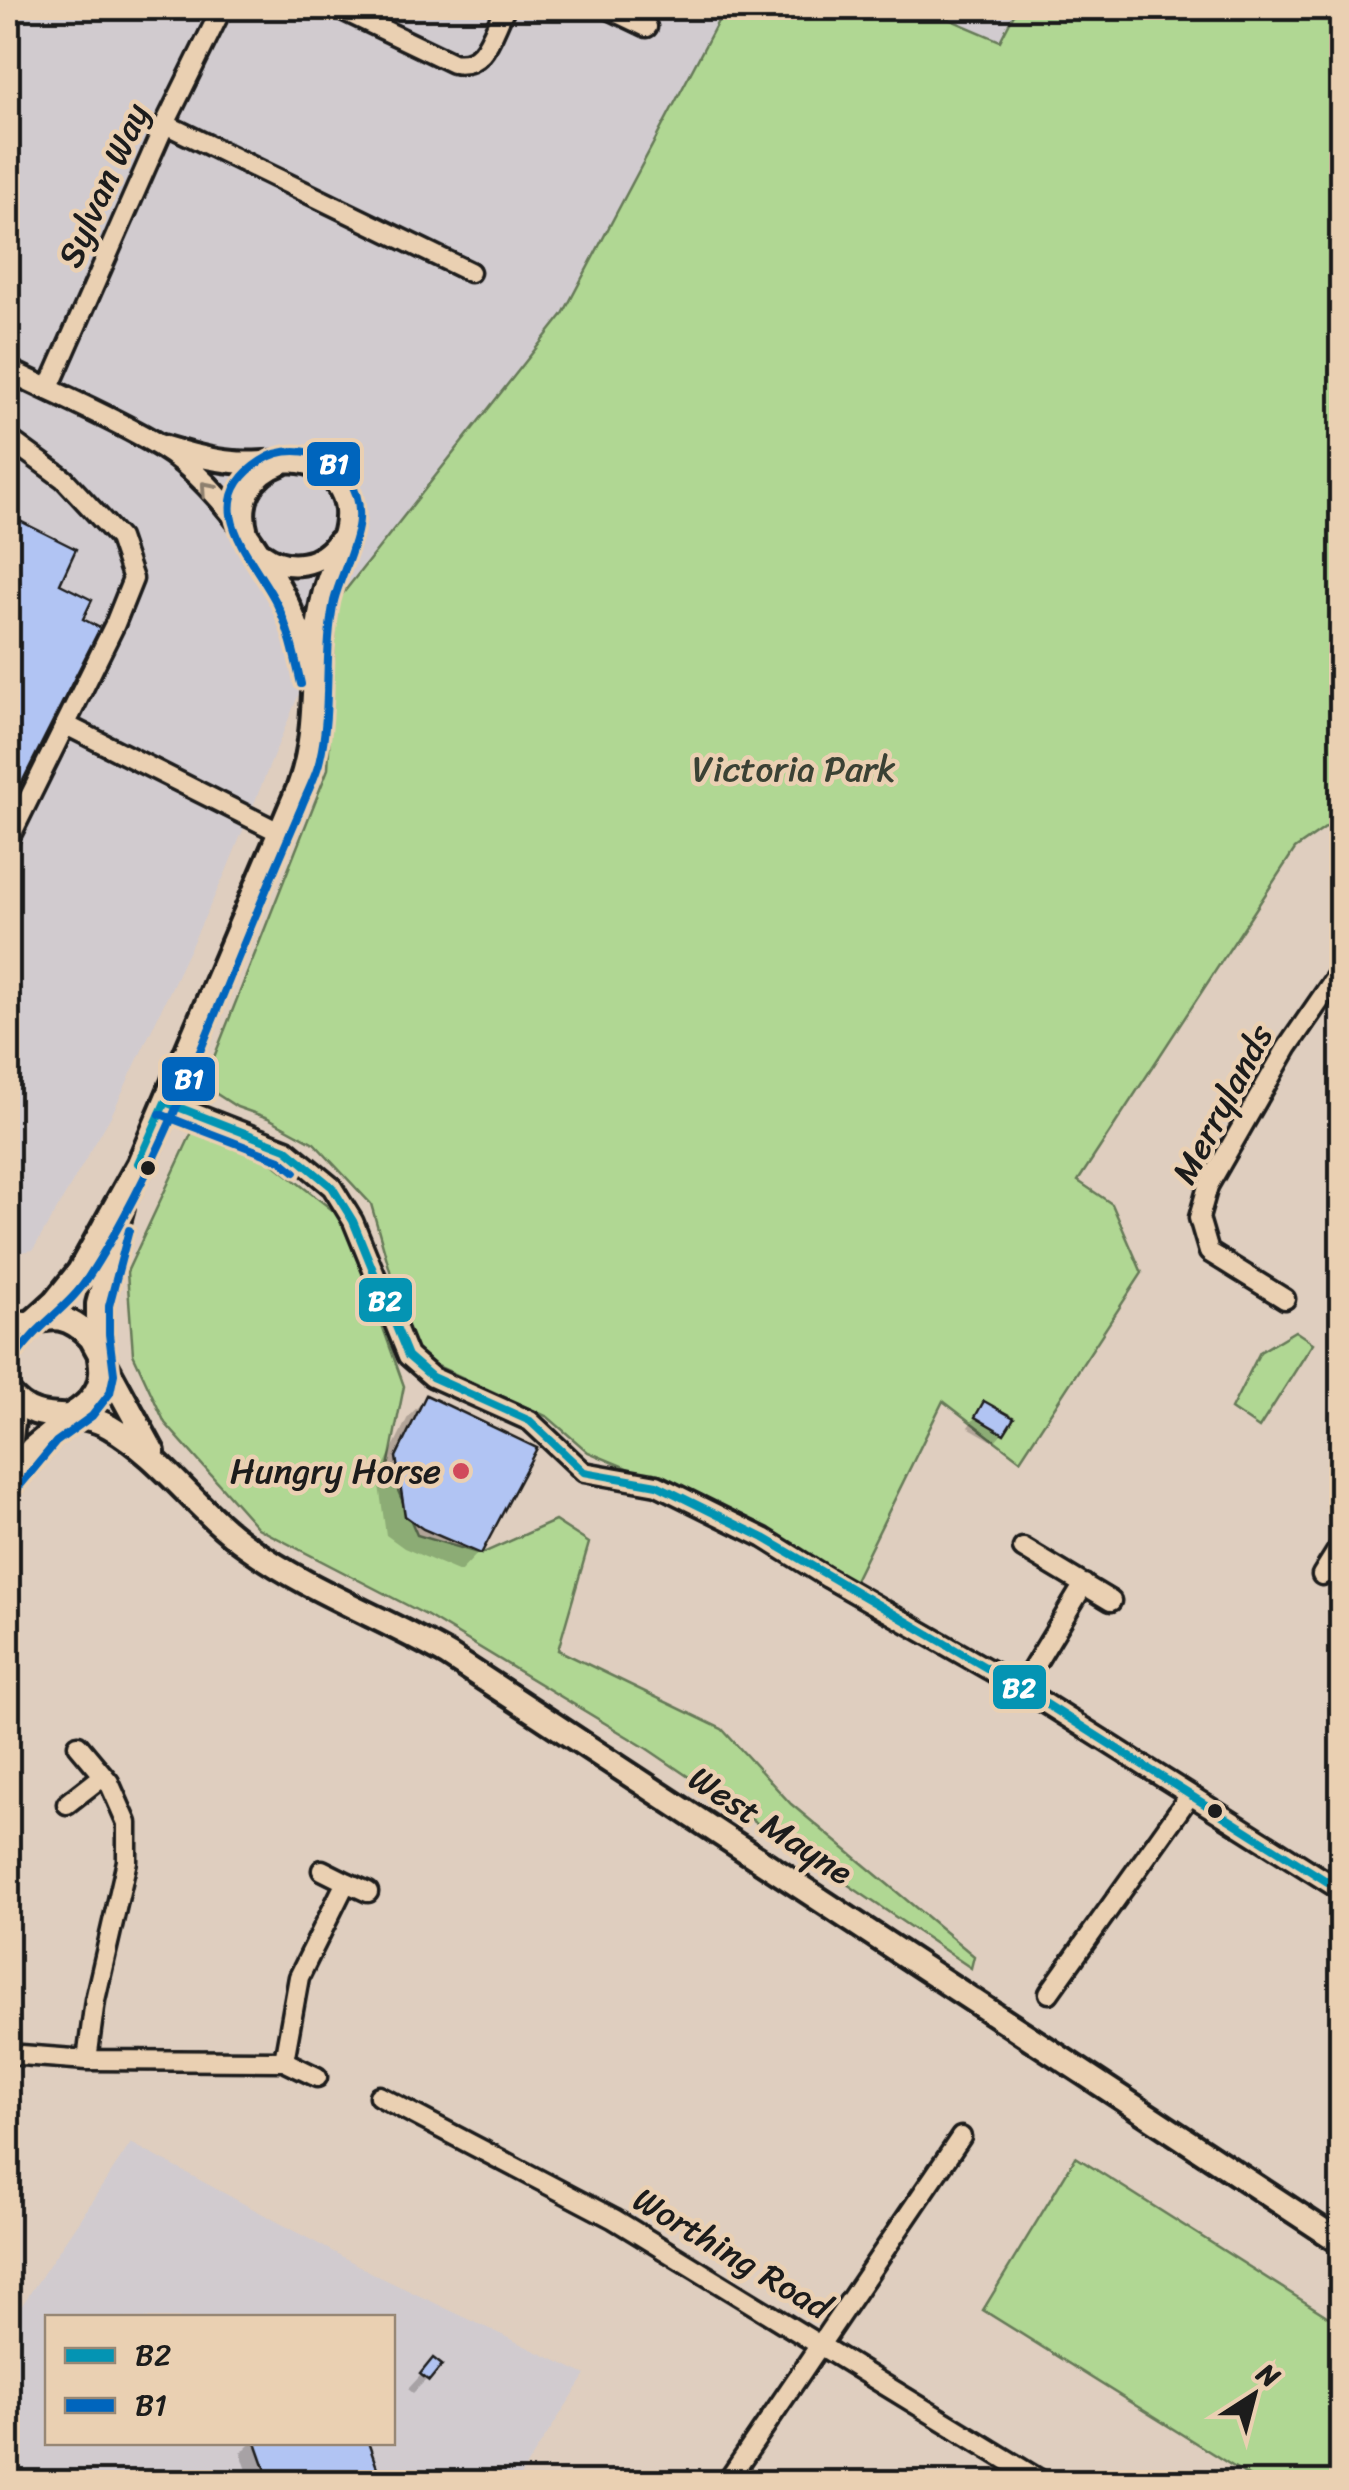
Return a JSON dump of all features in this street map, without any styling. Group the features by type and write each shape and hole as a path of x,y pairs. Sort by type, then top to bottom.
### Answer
{"main road":[{"name":"West Mayne","path":"8,1327 54,1316 80,1327 98,1350 164,1468"},
{"path":"8,1347 19,1330 32,1320"},
{"path":"70,1415 84,1407 99,1388 102,1375 98,1350"},
{"name":"West Mayne","path":"8,1393 36,1415 85,1416 106,1424 164,1468 218,1525 270,1562 448,1656 1342,2243"}],"street":[{"name":"Sylvan Way","path":"48,390 165,124 222,8"},
{"path":"338,8 435,55 467,66 477,62 505,8"},
{"path":"607,8 648,27"},
{"path":"165,124 470,272"},
{"path":"8,370 159,445 190,469 254,544 285,592 312,680"},
{"path":"8,438 64,479 119,538 133,579 115,624 8,841"},
{"path":"32,1320 54,1301 78,1271 138,1163 279,832 308,758 313,723 312,680 323,596 344,530 346,504 331,477 316,467 300,462 232,462 159,445"},
{"path":"282,464 258,477 248,492 244,522 254,544 288,565 312,562 327,554 344,530"},
{"path":"66,724 279,832"},
{"name":"Merrylands","path":"1286,1299 1209,1252 1199,1218 1208,1186 1287,1048 1342,968"},
{"path":"165,1102 286,1149 332,1187 353,1221 408,1356 432,1377 530,1420 584,1472 657,1486 764,1538 1021,1688 1342,1892"},
{"path":"98,1350 97,1304 138,1163"},
{"path":"8,1393 14,1444 8,1477"},
{"path":"8,1477 31,1448 70,1415"},
{"path":"1322,1575 1342,1543"},
{"path":"1023,1548 1112,1600"},
{"path":"1021,1688 1084,1584"},
{"path":"78,1745 118,1797 127,1823 127,1860 95,2000 86,2060"},
{"path":"68,1804 103,1776"},
{"path":"1049,1993 1190,1795"},
{"path":"322,1870 368,1892"},
{"path":"284,2061 299,1977 346,1882"},
{"path":"8,2054 86,2060 284,2061 317,2076"},
{"name":"Worthing Road","path":"379,2096 614,2219 1042,2482"},
{"path":"727,2482 960,2137"}],"shaded area":[{"path":"8,8 725,8 563,314 337,601 225,874 111,1116 33,1250 8,1254"},
{"path":"924,8 1017,8 1000,42"},
{"path":"131,2143 380,2277 586,2375 516,2482 8,2482 8,2326"}],"green space":[{"name":"Victoria Park","path":"725,8 923,8 1000,41 1017,8 1341,8 1341,817 1295,849 1078,1181 1112,1204 1142,1273 1020,1460 943,1401 854,1582 641,1474 588,1452 548,1417 429,1362 411,1344 371,1204 314,1143 215,1093 201,1090 328,769 337,601 563,314"},
{"path":"193,1130 271,1162 344,1219 404,1386 388,1467 417,1535 481,1554 555,1521 589,1543 558,1650 722,1729 791,1804 974,1956 971,1968 646,1748 426,1615 258,1528 165,1423 133,1354 127,1272"},
{"path":"1295,1331 1313,1343 1259,1428 1231,1409 1260,1352"},
{"path":"1076,2157 1341,2325 1341,2482 1258,2482 983,2310"}],"building":[{"path":"8,515 76,549 60,584 92,600 83,619 100,628 11,804 8,803"},
{"name":"Hungry Horse","path":"426,1395 537,1448 481,1554 423,1529 405,1516 396,1457"},
{"path":"984,1401 1014,1418 1004,1434 975,1417"},
{"path":"433,2358 442,2365 429,2381 420,2374"},
{"path":"257,2445 369,2445 382,2482 270,2482"}],"transit line":[{"name":"B1","path":"18,1354 81,1287 138,1189 319,765 334,601 355,540 359,508 356,493 337,466 317,455 292,451 261,461 242,478 232,495 231,513 236,532 281,614 301,684"},
{"name":"B2","path":"138,1163 165,1102 286,1149 332,1187 353,1221 408,1356 432,1377 530,1421 584,1472 657,1485 764,1538 1021,1688 1342,1891"},
{"name":"B1","path":"160,1114 280,1160 295,1172"},
{"name":"B1","path":"18,1488 56,1442 92,1416 110,1393 114,1374 109,1306 129,1230"}],"place":[{"name":"Hungry Horse","path":"461,1471"}]}
